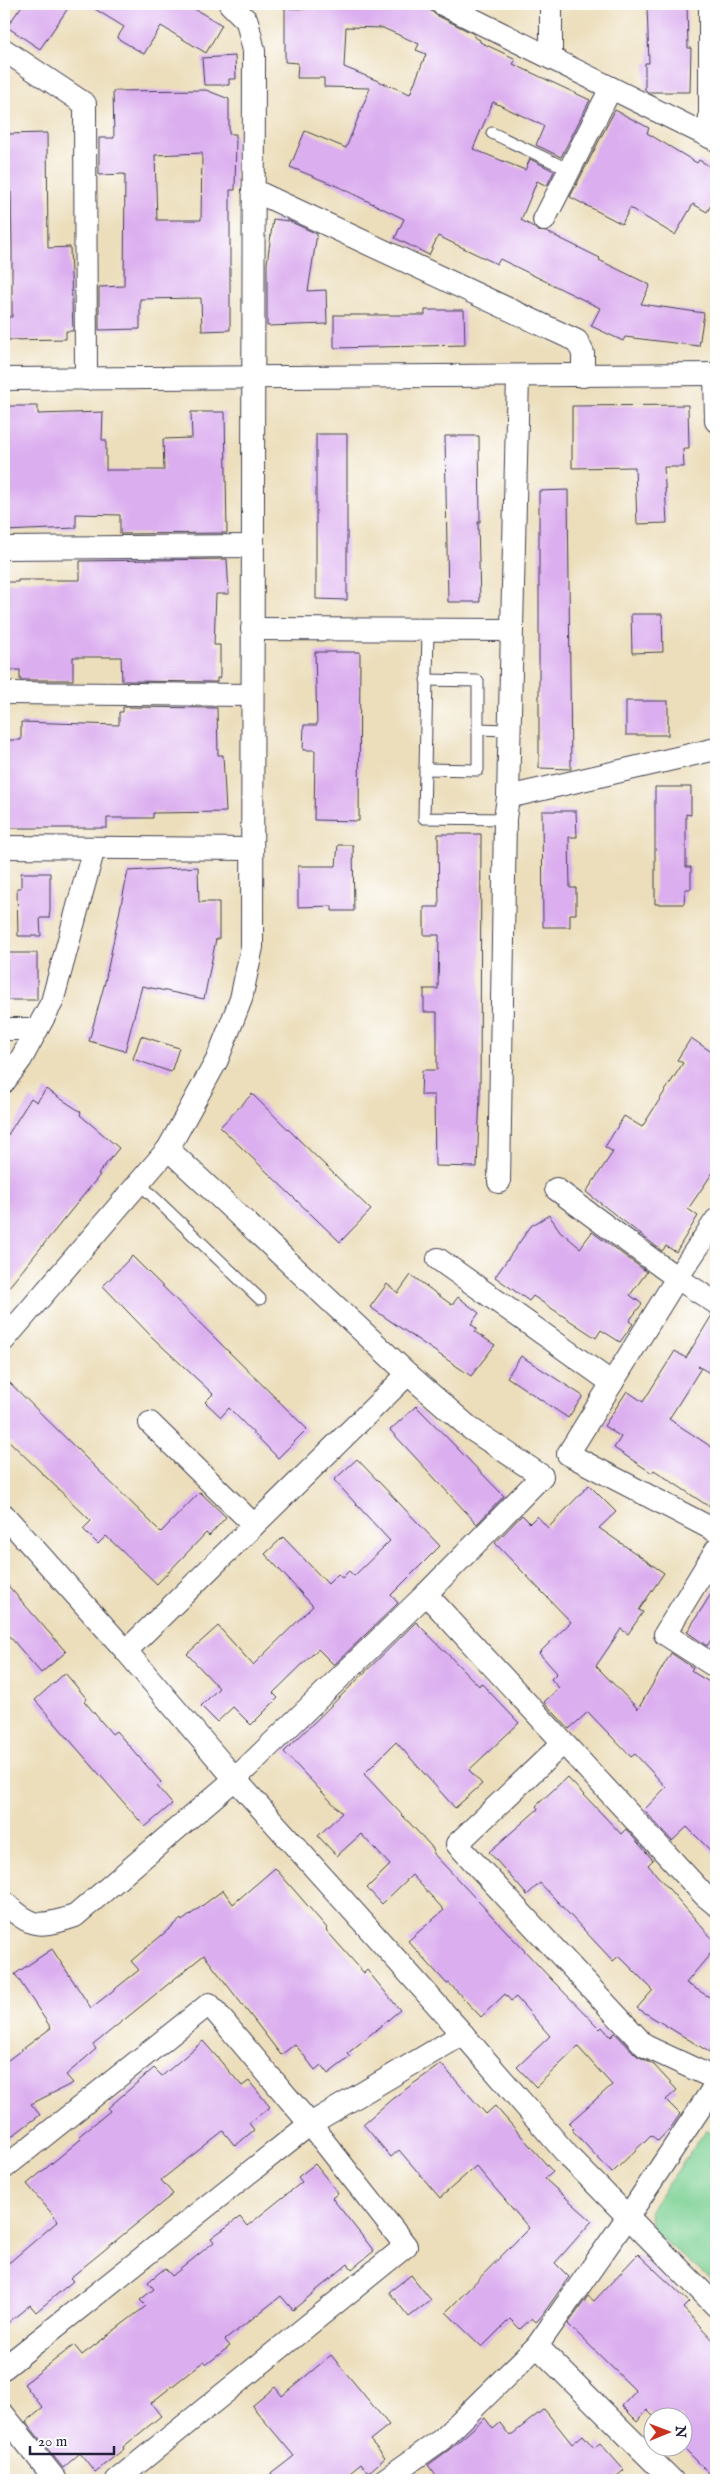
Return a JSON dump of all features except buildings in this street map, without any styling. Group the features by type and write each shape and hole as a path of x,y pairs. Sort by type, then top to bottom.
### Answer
{"street":[{"path":"4,1340 168,1148 217,1060 241,999 252,947 254,51 247,21 230,4"},
{"path":"442,4 713,139 710,4"},
{"path":"551,4 551,58"},
{"path":"4,50 85,104 86,379"},
{"path":"544,220 611,88"},
{"path":"253,190 577,341 583,353 583,376"},
{"path":"4,379 253,379 716,374 716,421"},
{"path":"500,1182 508,730 518,376"},
{"path":"4,548 252,546"},
{"path":"252,629 511,630"},
{"path":"4,693 252,695"},
{"path":"507,808 716,749"},
{"path":"4,847 252,849"},
{"path":"4,1082 21,1059 52,1002 94,848"},
{"path":"4,1029 38,1029"},
{"path":"4,1902 21,1919 36,1924 54,1923 75,1916 235,1779 426,1594 542,1476 471,1429 408,1374 168,1148"},
{"path":"556,1189 677,1278 716,1303"},
{"path":"716,1220 677,1278 568,1454 716,1531"},
{"path":"438,1259 612,1383"},
{"path":"126,1651 408,1374"},
{"path":"150,1423 254,1525"},
{"path":"4,1515 126,1651 235,1779 463,2034 571,2159 627,2218 716,2304"},
{"path":"716,1550 664,1634 716,1667"},
{"path":"426,1594 704,1896 716,1905"},
{"path":"563,1743 457,1844 645,2046 716,2079"},
{"path":"4,2168 209,2004 310,2124 406,2246 117,2480"},
{"path":"4,2368 310,2124 463,2034"},
{"path":"384,2480 441,2440 537,2346 627,2218 716,2084"},
{"path":"537,2346 665,2478"},
{"path":"4,2415 56,2480"}],"lane":[{"path":"492,133 570,170"},
{"path":"428,630 424,818 507,808"},
{"path":"425,769 478,770 478,681 426,680"},
{"path":"478,730 508,730"},
{"path":"139,1183 260,1299"}],"green space":[{"path":"706,2130 716,2135 716,2280 714,2283 653,2231 649,2211"}]}
